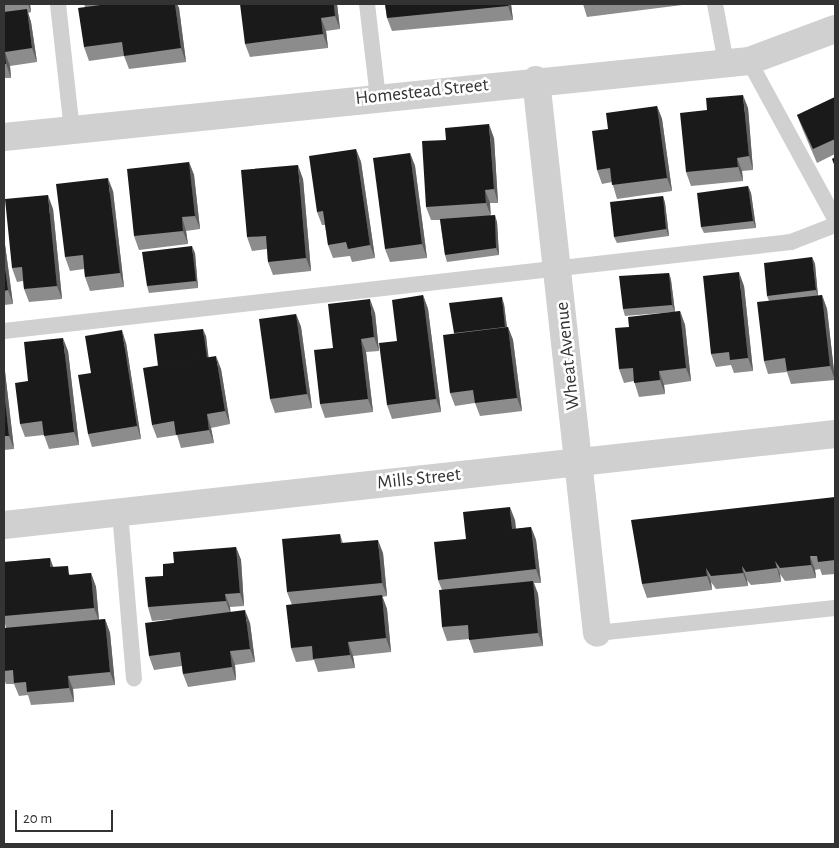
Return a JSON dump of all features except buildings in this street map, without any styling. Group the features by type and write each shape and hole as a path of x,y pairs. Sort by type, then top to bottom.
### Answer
{"street":[{"name":"Homestead Street","path":"4,137 536,80 737,62 835,29"},
{"name":"Wheat Avenue","path":"536,80 597,634"},
{"name":"Mills Street","path":"4,525 835,434"}],"lane":[{"path":"58,4 72,130"},
{"path":"367,4 378,97"},
{"path":"715,4 737,62 835,219"},
{"path":"4,331 791,242 835,226"},
{"path":"120,512 134,678"},
{"path":"597,634 835,608"}]}
